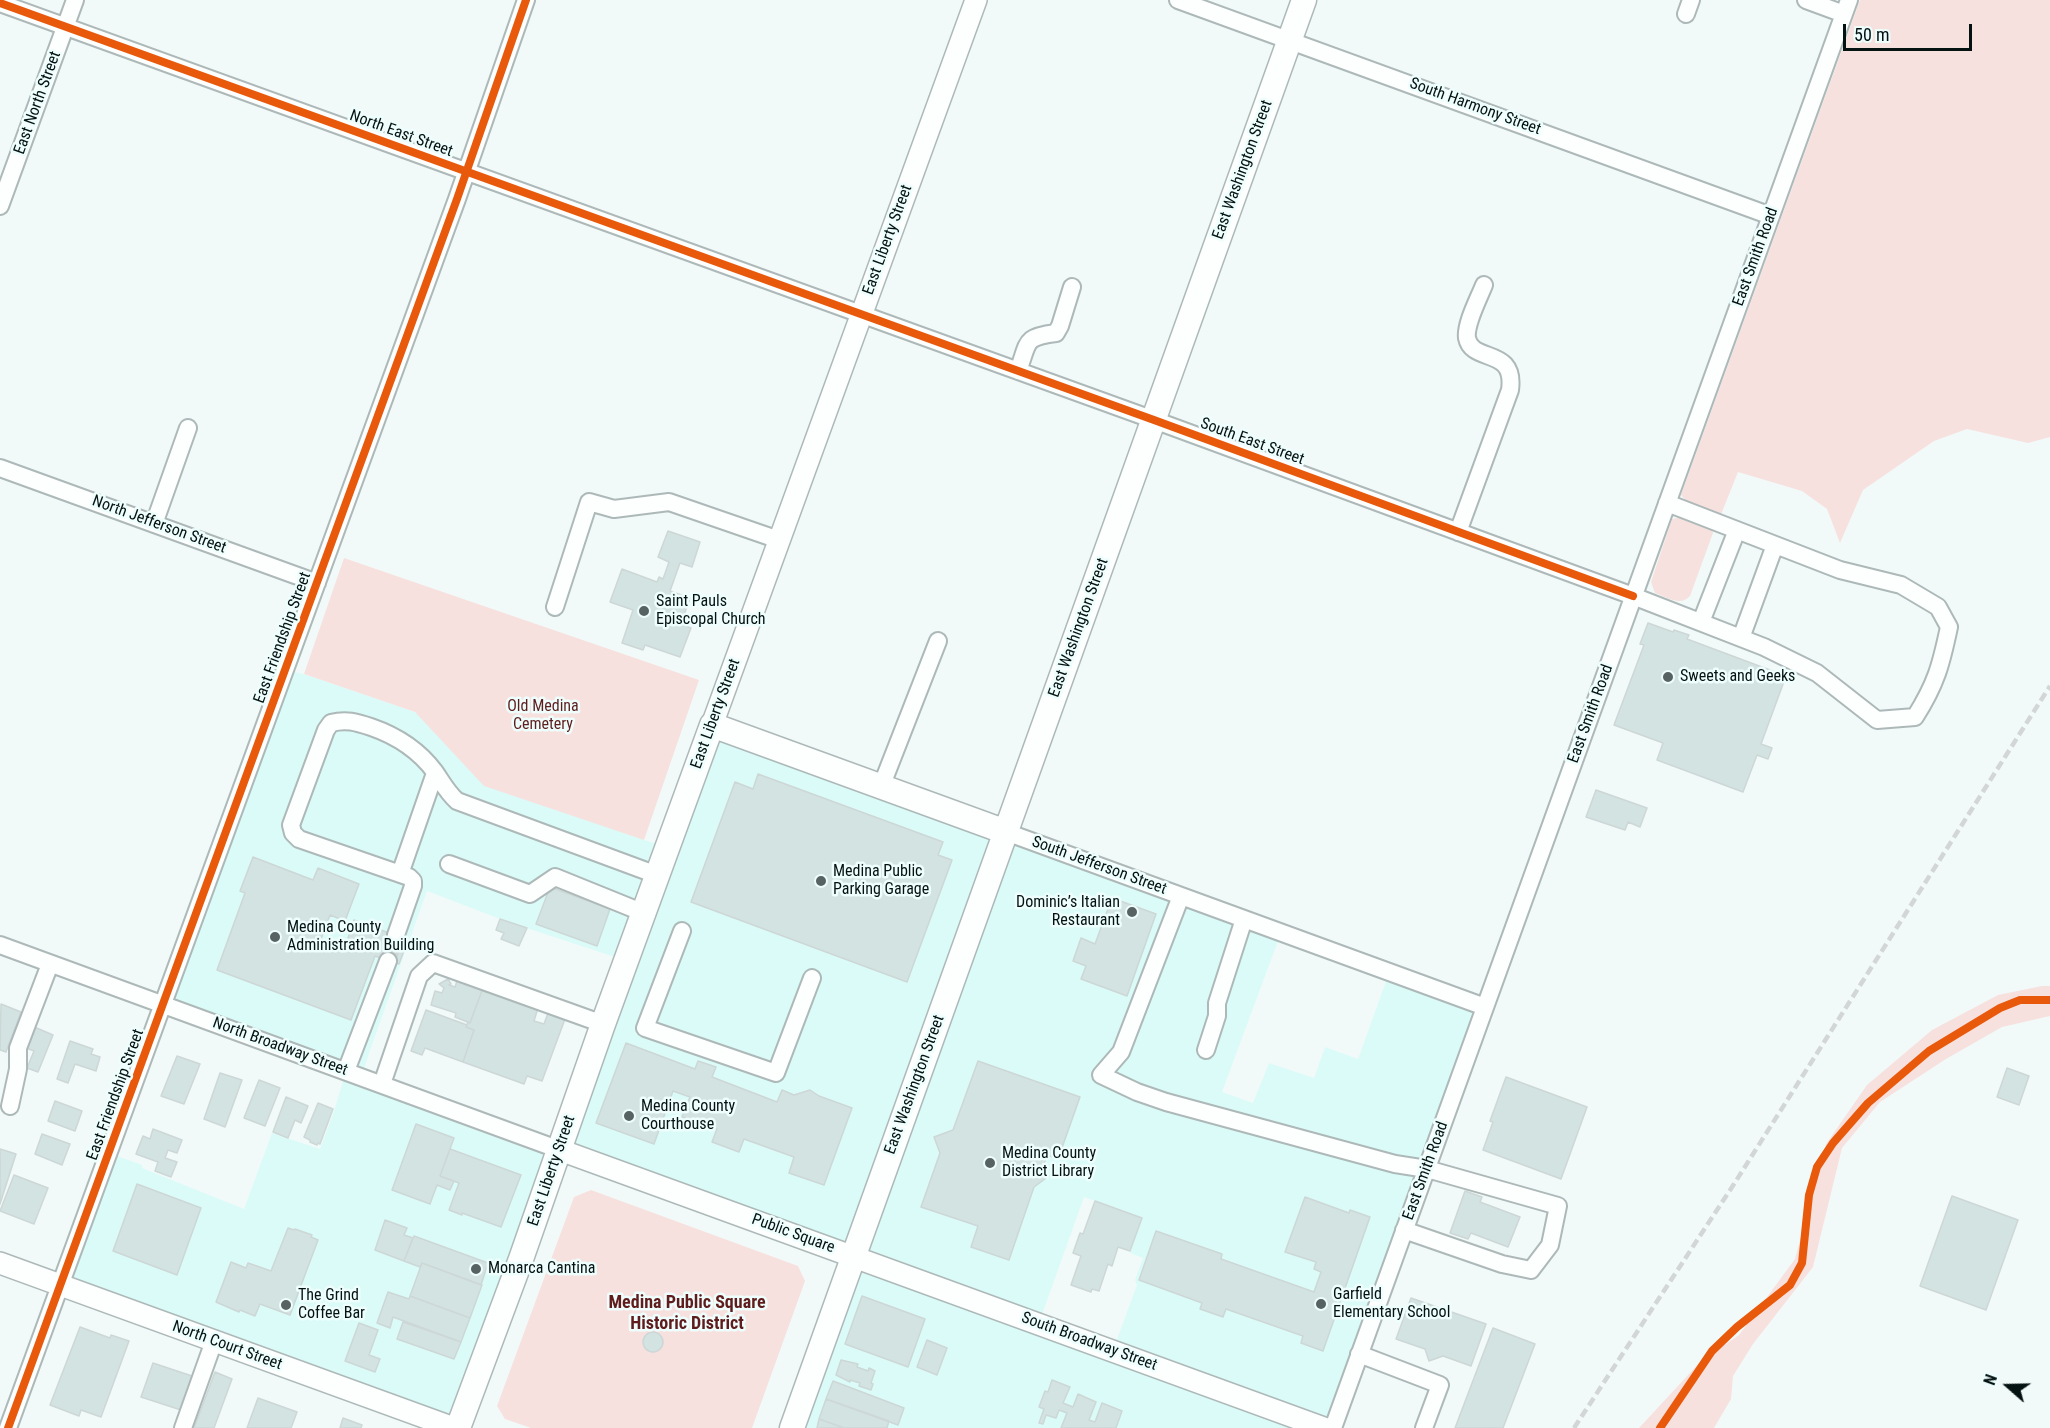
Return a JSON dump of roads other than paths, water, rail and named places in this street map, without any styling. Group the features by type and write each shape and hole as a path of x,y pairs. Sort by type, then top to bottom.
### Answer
{"highway":[{"name":"East Washington Street","path":"854,1256 1304,0"},
{"name":"South Jefferson Street","path":"712,725 1006,832"},
{"name":"East Liberty Street","path":"456,1428 560,1150 603,1024 712,725"},
{"name":"Public Square","path":"792,1428 854,1256"}],"main road":[{"name":"East Liberty Street","path":"712,725 976,0"},
{"name":"Public Square","path":"560,1150 854,1256"},
{"name":"South Broadway Street","path":"854,1256 1324,1428"},
{"name":"North Court Street","path":"0,1263 456,1428"}],"street":[{"name":"East North Street","path":"0,206 75,0"},
{"name":"East Friendship Street","path":"8,1428 317,583 526,0"},
{"name":"South Harmony Street","path":"1178,0 1771,216"},
{"path":"1806,0 1847,7"},
{"name":"North East Street","path":"0,3 861,314"},
{"name":"East Smith Road","path":"1333,1428 1847,7"},
{"path":"1458,532 1510,390 1511,378 1506,365 1470,346 1467,340 1469,324 1484,285"},
{"path":"1018,371 1029,341 1035,336 1056,333 1072,287"},
{"name":"South East Street","path":"861,314 1633,596 1764,647 1817,673 1877,720 1916,717 1932,690 1941,666 1949,627 1938,607 1901,585 1840,570 1775,545"},
{"path":"154,524 188,428"},
{"name":"North Jefferson Street","path":"0,468 317,583"},
{"path":"555,607 589,502 614,509 669,502 780,540"},
{"path":"1667,502 1775,545 1741,638"},
{"path":"1701,622 1737,530"},
{"path":"881,787 938,641"},
{"path":"396,935 413,886 413,881 409,877 299,839 293,833 291,825 326,730 331,723 351,720 391,734 405,742 435,773 446,790 457,801 657,875"},
{"path":"400,874 435,773"},
{"name":"South Jefferson Street","path":"1006,832 1485,1007"},
{"path":"449,864 530,894 555,877 644,913"},
{"path":"1181,896 1121,1052 1101,1075 1137,1092 1166,1102 1395,1164 1427,1169 1558,1206 1550,1245 1531,1270 1502,1264 1404,1230"},
{"path":"1206,1050 1217,1016 1217,1003 1244,919"},
{"path":"682,932 645,1028 776,1073 812,978"},
{"name":"North Broadway Street","path":"0,945 560,1150"},
{"path":"346,1071 387,961"},
{"path":"382,1084 419,976 433,963 603,1024"},
{"path":"10,1106 18,1069 18,1048 50,964"},
{"path":"183,1428 214,1341"},
{"path":"1359,1354 1440,1385 1424,1428"}],"tunnel":[{"path":"388,961 396,935"}],"railway":[{"path":"1574,1428 1734,1184 2050,686"}],"place":[{"name":"Saint Pauls Episcopal Church","path":"644,611"},
{"name":"Sweets and Geeks","path":"1668,677"},
{"name":"Medina Public Parking Garage","path":"821,881"},
{"name":"Dominic’s Italian Restaurant","path":"1132,912"},
{"name":"Medina County Administration Building","path":"275,937"},
{"name":"Medina County Courthouse","path":"629,1116"},
{"name":"Medina County District Library","path":"990,1163"},
{"name":"Monarca Cantina","path":"476,1269"},
{"name":"Garfield Elementary School","path":"1321,1304"},
{"name":"The Grind Coffee Bar","path":"286,1305"}],"district":[{"name":"Medina Public Square Historic District","path":"687,1313"}],"park label":[{"name":"Old Medina Cemetery","path":"543,716"}]}
